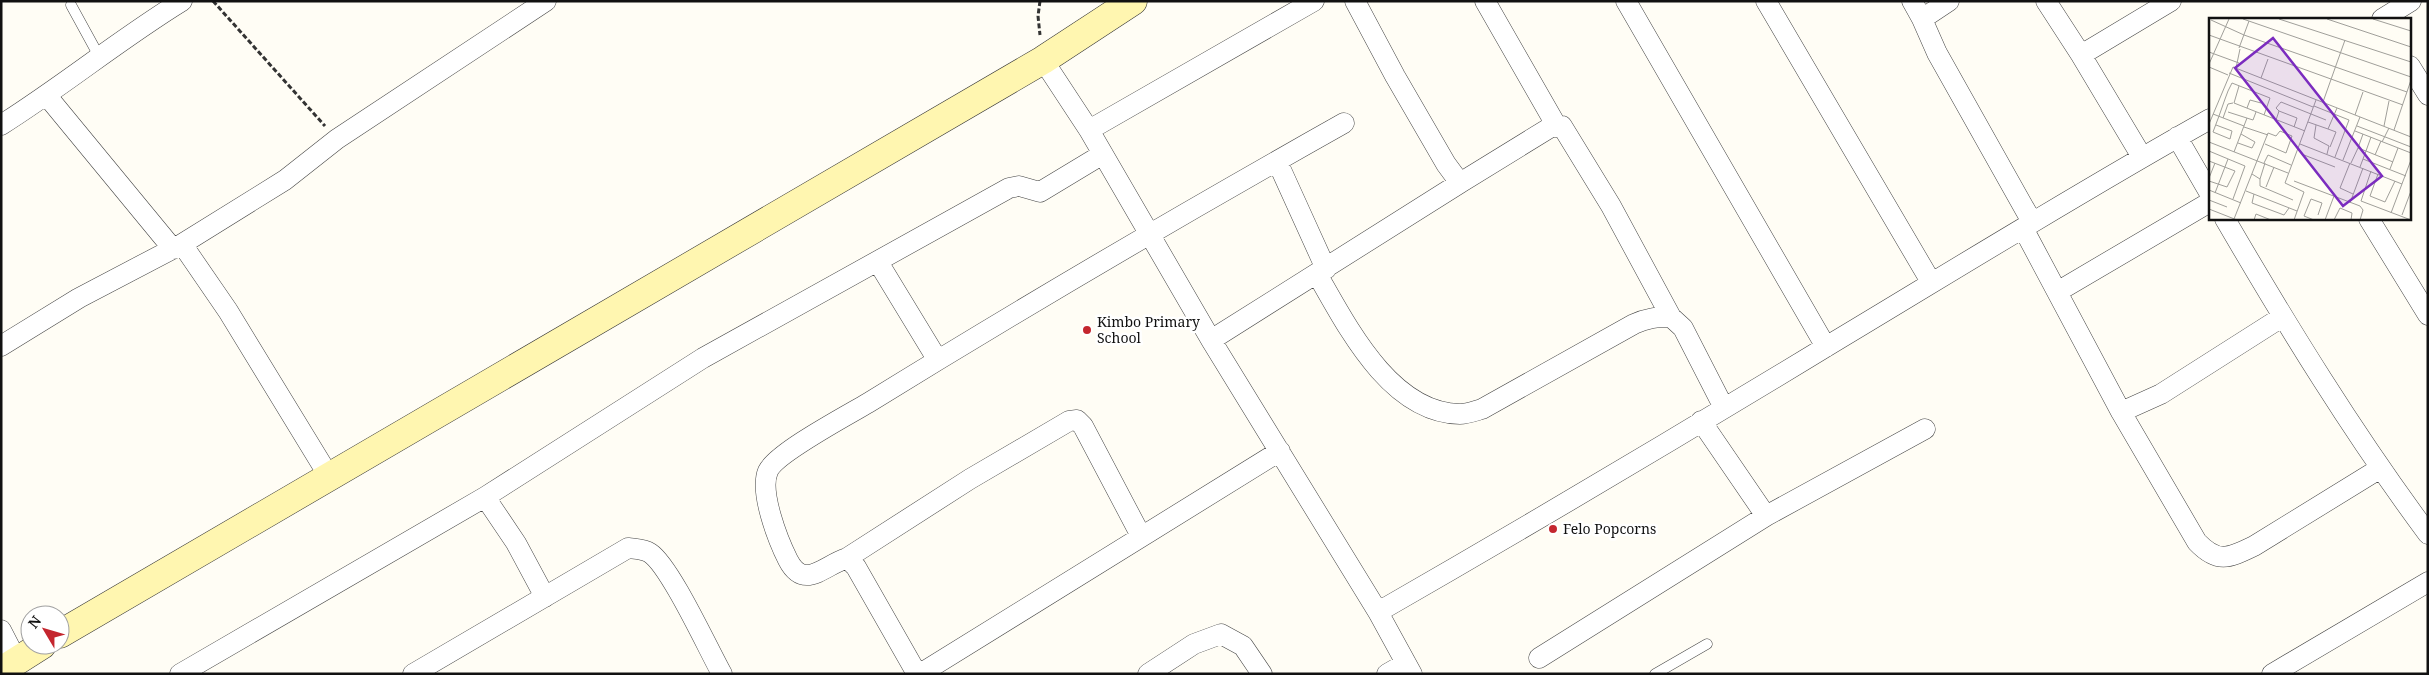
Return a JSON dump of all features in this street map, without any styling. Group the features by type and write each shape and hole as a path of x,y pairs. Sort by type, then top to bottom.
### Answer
{"street":[{"path":"1,124 47,96 153,19 182,1"},
{"path":"1,346 79,298 178,246 284,180 337,139 546,1"},
{"path":"1089,130 1314,1"},
{"path":"1355,1 1446,164 1460,183"},
{"path":"1484,1 1556,125"},
{"path":"1626,1 1826,347"},
{"path":"1766,1 1931,282"},
{"path":"1912,1 1937,53 2027,225 2057,292 2121,412 2197,542 2208,553 2219,558 2232,556 2254,546 2379,469"},
{"path":"1922,19 1949,1"},
{"path":"2046,1 2081,54 2142,157"},
{"path":"2081,54 2171,1"},
{"path":"2384,18 2410,1"},
{"path":"70,628 1043,60 1126,3"},
{"path":"1043,60 1089,130 1211,340 1378,612 1409,668 1387,674"},
{"path":"2412,69 2428,95"},
{"path":"47,96 178,246 228,311 330,478"},
{"path":"1378,612 1523,528 2027,225 2209,120"},
{"path":"1141,536 1084,426 1077,420 1069,421 970,479 847,558 833,563 812,576 803,576 794,571 786,556 766,497 765,481 768,469 776,461 800,444 937,359 1150,233 1344,123"},
{"path":"1211,340 1322,272 1460,183 1556,125 1562,126 1611,206 1671,317 1683,328 1724,408"},
{"path":"2177,137 2209,192"},
{"path":"180,674 485,497 703,358 1009,188 1019,186 1040,192 1103,154"},
{"path":"1277,160 1322,272 1368,358 1385,378 1422,404 1443,412 1461,414 1482,409 1634,324 1647,318 1671,317"},
{"path":"2057,292 2209,203"},
{"path":"2226,220 2282,318 2379,469 2428,534"},
{"path":"2369,220 2428,315"},
{"path":"878,262 937,359"},
{"path":"2121,412 2161,394 2282,318"},
{"path":"1702,421 1766,516"},
{"path":"1539,658 1766,516 1925,429"},
{"path":"847,558 856,567 918,674 1280,451"},
{"path":"485,497 516,543 545,597"},
{"path":"413,674 628,548 639,549 651,554 668,575 722,674"},
{"path":"2272,674 2428,582"},
{"path":"1,630 9,666 26,655"},
{"path":"1148,674 1194,644 1221,634 1243,646 1262,674"}],"lane":[{"path":"71,5 100,58"},
{"path":"1655,674 1707,644"}],"path":[{"path":"213,1 337,139"},
{"path":"1040,1 1038,16 1043,60"}],"place":[{"name":"Kimbo Primary School","path":"1087,330"},
{"name":"Felo Popcorns","path":"1553,529"}]}
